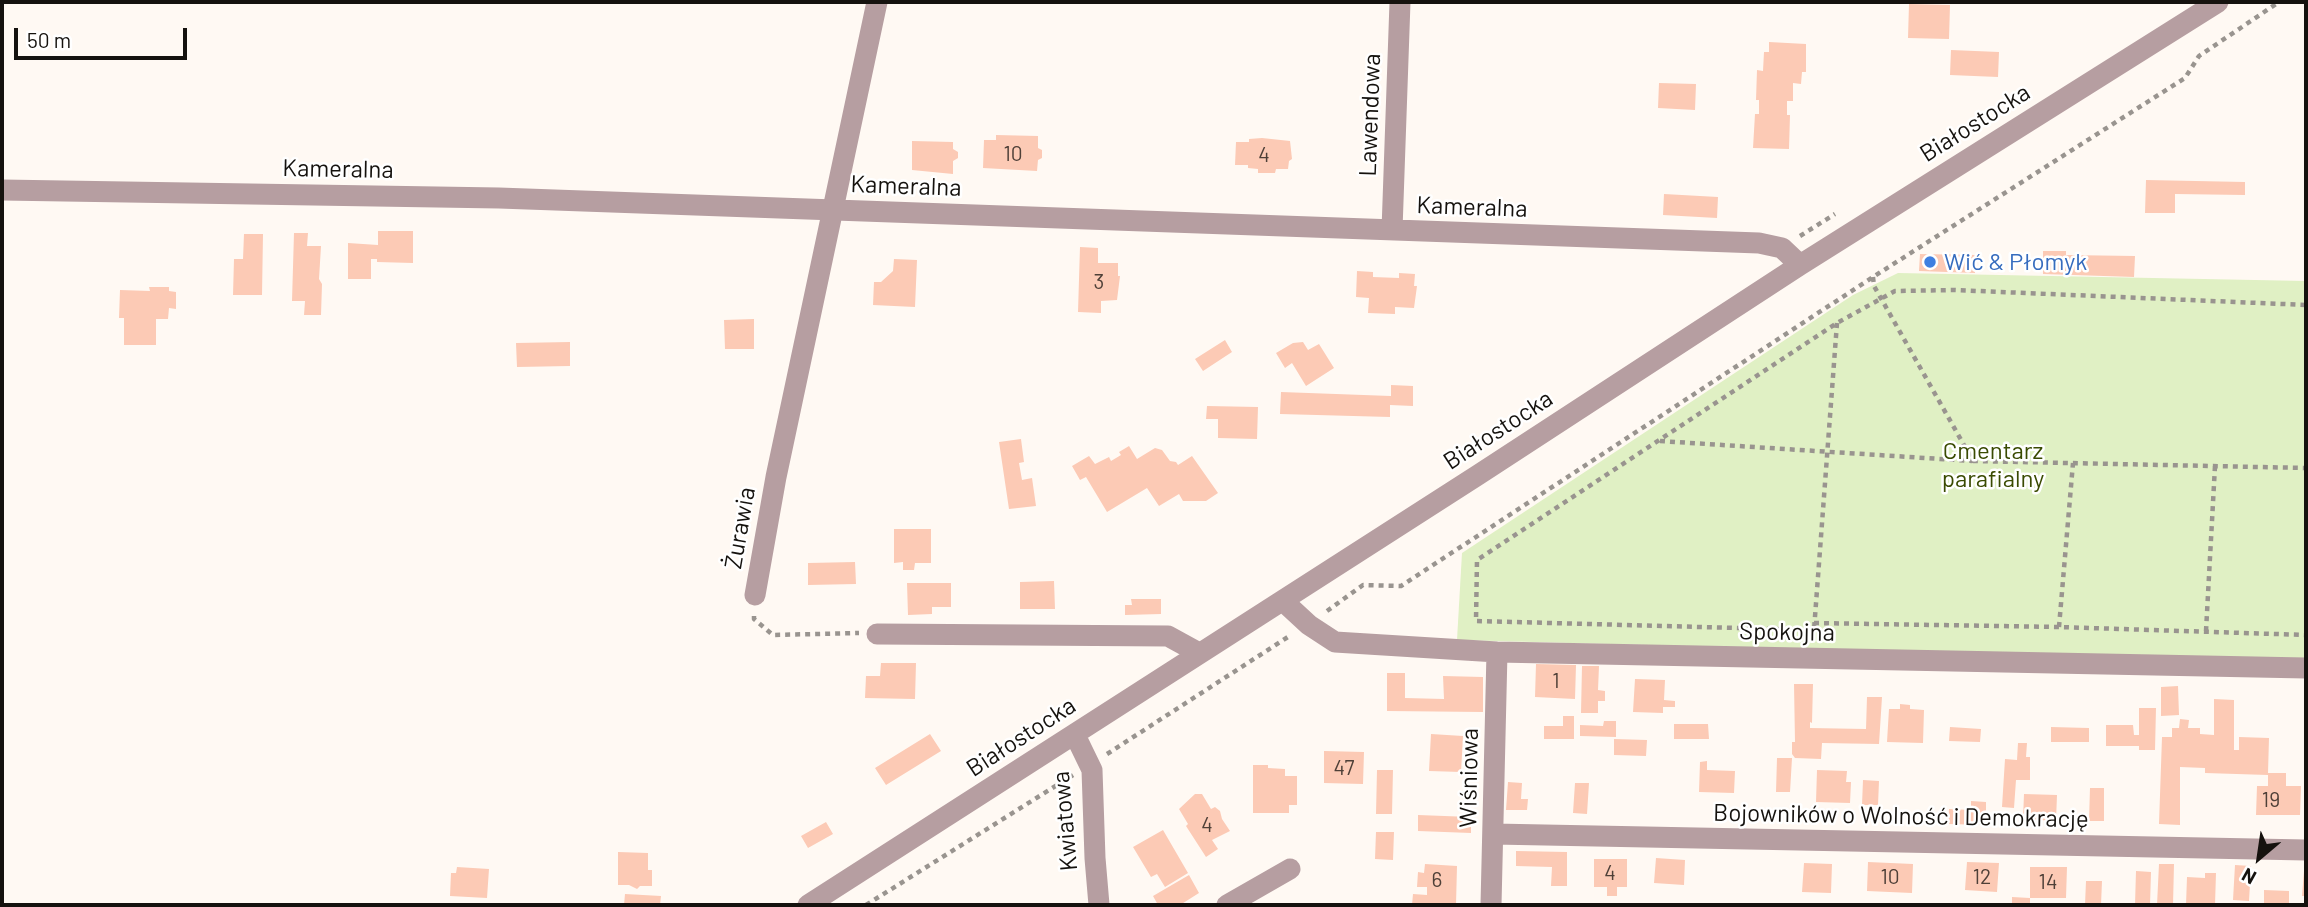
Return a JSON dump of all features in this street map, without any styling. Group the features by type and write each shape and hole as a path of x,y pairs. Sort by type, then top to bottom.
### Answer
{"street":[{"name":"Żurawia","path":"755,595 776,477 877,2"},
{"name":"Lawendowa","path":"1392,230 1400,2"},
{"name":"Białostocka","path":"808,905 1800,265 2218,2"},
{"name":"Kameralna","path":"2,190 499,198 1759,243 1782,248"},
{"path":"1782,248 1800,265"},
{"name":"Spokojna","path":"1283,601 1309,625 1335,642 1497,652 2306,668"},
{"path":"877,634 1168,636 1199,653"},
{"name":"Wiśniowa","path":"1492,905 1497,652"},
{"name":"Kwiatowa","path":"1075,735 1092,771 1094,858 1099,905"},
{"name":"Bojowników o Wolność i Demokrację","path":"1494,834 2306,850"},
{"path":"1227,905 1290,869"}],"path":[{"path":"1276,643 1309,625 1363,585 1401,586 1873,277 2185,78 2199,55 2279,2"},
{"path":"1782,248 1835,214"},
{"path":"1873,277 1874,286 1973,461"},
{"path":"1838,323 1814,630 1476,621 1477,560 1838,323 1895,291 1955,290 2306,305"},
{"path":"1660,441 1973,461 2306,468"},
{"path":"2059,627 2073,463"},
{"path":"2206,631 2215,466"},
{"name":"Żurawia","path":"755,595 754,619 773,635 877,634"},
{"path":"1815,623 2306,635"}],"green space":[{"name":"Cmentarz parafialny","path":"1898,273 2306,281 2306,660 1457,640 1462,553 1853,295"}],"building":[{"path":"1909,4 1950,5 1949,39 1908,38"},
{"path":"1769,42 1806,44 1806,72 1802,72 1801,84 1793,83 1793,101 1787,101 1787,115 1790,115 1789,149 1753,148 1755,114 1759,114 1759,100 1756,100 1757,70 1763,71 1764,52 1769,52"},
{"path":"1951,50 1999,52 1998,77 1950,75"},
{"path":"1659,83 1696,84 1695,110 1658,108"},
{"path":"996,135 1038,136 1038,148 1042,150 1042,158 1038,160 1037,171 983,168 984,140 996,140"},
{"path":"1262,138 1290,141 1292,159 1288,169 1276,169 1275,173 1258,173 1258,169 1248,168 1248,165 1235,165 1236,142"},
{"path":"912,141 953,142 958,158 953,161 953,174 912,170"},
{"path":"2146,180 2245,182 2245,195 2175,194 2175,213 2145,213"},
{"path":"1664,194 1718,197 1717,218 1663,215"},
{"path":"378,231 413,231 413,263 377,262 377,259 371,259 371,279 348,279 348,243 378,245"},
{"path":"294,233 308,233 307,246 321,246 321,315 304,315 305,301 292,301"},
{"path":"244,234 263,234 262,295 233,295 234,259 243,259"},
{"path":"1080,247 1098,248 1098,263 1118,263 1120,276 1117,300 1101,301 1101,313 1078,312"},
{"path":"2043,251 2066,251 2066,255 2135,256 2134,277 2043,274"},
{"path":"1920,254 1976,255 1975,273 1919,271"},
{"path":"894,259 917,260 915,307 873,305 874,282 881,282 893,271"},
{"path":"1357,271 1373,272 1373,277 1399,278 1399,273 1415,274 1414,286 1417,286 1414,308 1395,307 1395,314 1368,313 1369,298 1356,297"},
{"path":"149,287 169,287 169,291 176,292 176,309 169,308 168,319 156,319 156,345 124,345 124,318 119,318 120,290 150,291"},
{"path":"754,319 754,349 725,349 724,320"},
{"path":"1225,340 1232,352 1203,371 1195,359"},
{"path":"570,342 570,366 517,367 516,343"},
{"path":"1303,342 1308,350 1319,344 1334,368 1306,386 1292,363 1285,368 1276,353 1293,343"},
{"path":"1391,385 1413,386 1413,406 1390,405 1390,417 1280,414 1281,392 1391,396"},
{"path":"1207,406 1258,407 1257,439 1218,438 1218,419 1206,419"},
{"path":"1021,439 1024,462 1019,463 1022,480 1032,478 1036,506 1009,509 999,442"},
{"path":"1129,446 1137,459 1155,448 1162,450 1170,461 1178,465 1192,456 1218,493 1206,501 1183,501 1179,494 1159,506 1147,488 1107,512 1086,477 1080,480 1072,466 1089,456 1095,464 1109,457 1111,461"},
{"path":"894,529 931,529 931,563 915,563 914,570 903,570 903,562 894,563"},
{"path":"855,562 856,584 808,585 808,563"},
{"path":"1054,581 1055,609 1020,609 1020,582"},
{"path":"907,583 951,583 951,607 932,607 932,614 908,615"},
{"path":"1131,599 1161,599 1161,614 1125,615 1125,605 1132,605"},
{"path":"881,663 916,663 915,699 865,698 866,676 880,676"},
{"path":"1536,664 1576,665 1575,699 1535,697"},
{"path":"1582,666 1599,666 1598,690 1605,691 1605,701 1598,701 1598,713 1581,713"},
{"path":"1387,673 1405,673 1405,698 1444,699 1443,676 1483,677 1483,712 1387,711"},
{"path":"1635,679 1665,680 1664,700 1675,701 1675,707 1663,707 1663,713 1633,712"},
{"path":"1794,684 1813,684 1810,728 1866,729 1867,697 1882,697 1879,744 1822,743 1821,759 1795,758 1792,754 1792,742 1795,742"},
{"path":"2178,686 2179,715 2161,716 2161,687"},
{"path":"2214,699 2234,700 2234,750 2239,750 2239,737 2269,738 2268,773 2286,773 2286,786 2301,786 2300,815 2256,815 2257,786 2268,786 2268,775 2205,773 2205,768 2180,767 2180,825 2159,824 2162,737 2172,737 2172,728 2179,728 2180,719 2189,720 2188,728 2200,728 2200,734 2214,735"},
{"path":"1900,704 1910,705 1910,709 1924,710 1923,743 1887,742 1889,709 1900,709"},
{"path":"2139,708 2156,708 2155,750 2139,750 2139,746 2106,746 2106,725 2133,725 2134,735 2139,735"},
{"path":"1563,716 1574,716 1574,739 1544,739 1544,726 1563,726"},
{"path":"1604,721 1616,721 1616,737 1580,736 1580,725 1603,726"},
{"path":"1674,724 1708,724 1709,739 1674,739"},
{"path":"1950,727 1981,729 1980,742 1949,741"},
{"path":"2051,727 2089,728 2089,742 2051,742"},
{"path":"930,734 941,751 886,785 875,768"},
{"path":"1431,734 1463,736 1461,772 1429,771"},
{"path":"1614,739 1647,740 1646,756 1614,755"},
{"path":"2018,743 2027,743 2026,757 2030,757 2030,780 2016,780 2014,808 2002,807 2005,759 2017,760"},
{"path":"1324,751 1364,752 1363,784 1324,783"},
{"path":"1777,758 1792,758 1790,792 1776,792"},
{"path":"1707,761 1707,770 1735,771 1734,793 1699,792 1700,762"},
{"path":"1253,765 1285,769 1285,776 1297,776 1297,805 1289,805 1289,813 1253,813"},
{"path":"1377,770 1393,770 1392,814 1376,814"},
{"path":"1817,770 1847,771 1846,782 1851,782 1850,803 1816,802"},
{"path":"1863,780 1879,781 1878,805 1862,805"},
{"path":"1508,782 1522,783 1521,799 1528,799 1527,810 1506,810"},
{"path":"1575,783 1589,783 1587,814 1573,813"},
{"path":"2090,788 2104,788 2104,821 2089,821"},
{"path":"1195,794 1202,794 1211,809 1215,807 1220,811 1230,831 1212,840 1218,849 1206,857 1186,826 1188,824 1179,809"},
{"path":"2024,794 2057,795 2056,821 2023,819"},
{"path":"1971,801 1986,802 1986,825 1948,824 1949,809 1971,810"},
{"path":"1418,815 1471,817 1471,833 1418,831"},
{"path":"826,822 833,834 808,848 801,836"},
{"path":"1163,830 1188,873 1165,887 1157,874 1151,877 1133,847"},
{"path":"1376,832 1394,832 1393,860 1375,859"},
{"path":"1516,851 1567,852 1567,886 1551,886 1552,867 1516,866"},
{"path":"618,852 648,853 652,886 640,886 637,889 629,885 618,885"},
{"path":"1656,858 1685,860 1684,885 1654,883"},
{"path":"1594,859 1627,859 1627,887 1617,887 1617,896 1607,896 1607,887 1594,887"},
{"path":"1868,862 1913,864 1912,893 1867,891"},
{"path":"1967,862 1999,863 1997,892 1965,890"},
{"path":"1804,863 1832,864 1831,893 1802,892"},
{"path":"1425,864 1457,866 1456,905 1412,905 1413,894 1427,895 1427,887 1417,887 1418,872 1424,873"},
{"path":"2159,864 2174,864 2173,905 2157,905"},
{"path":"2235,865 2251,866 2249,901 2233,900"},
{"path":"457,867 489,869 487,898 450,896 451,873 456,873"},
{"path":"2030,867 2067,867 2066,898 2030,898"},
{"path":"2136,871 2151,872 2150,905 2135,905"},
{"path":"2304,871 2306,896 2302,896"},
{"path":"2205,873 2216,873 2215,905 2186,905 2187,877 2205,878"},
{"path":"1189,875 1199,893 1180,905 1158,905 1153,896"},
{"path":"2086,881 2102,881 2101,905 2085,905"},
{"path":"2264,890 2289,891 2289,905 2264,905"},
{"path":"625,894 661,896 660,905 624,905"},
{"path":"2012,897 2030,898 2030,905 2012,905"}],"place":[{"name":"Wić & Płomyk","path":"1930,262"}]}
